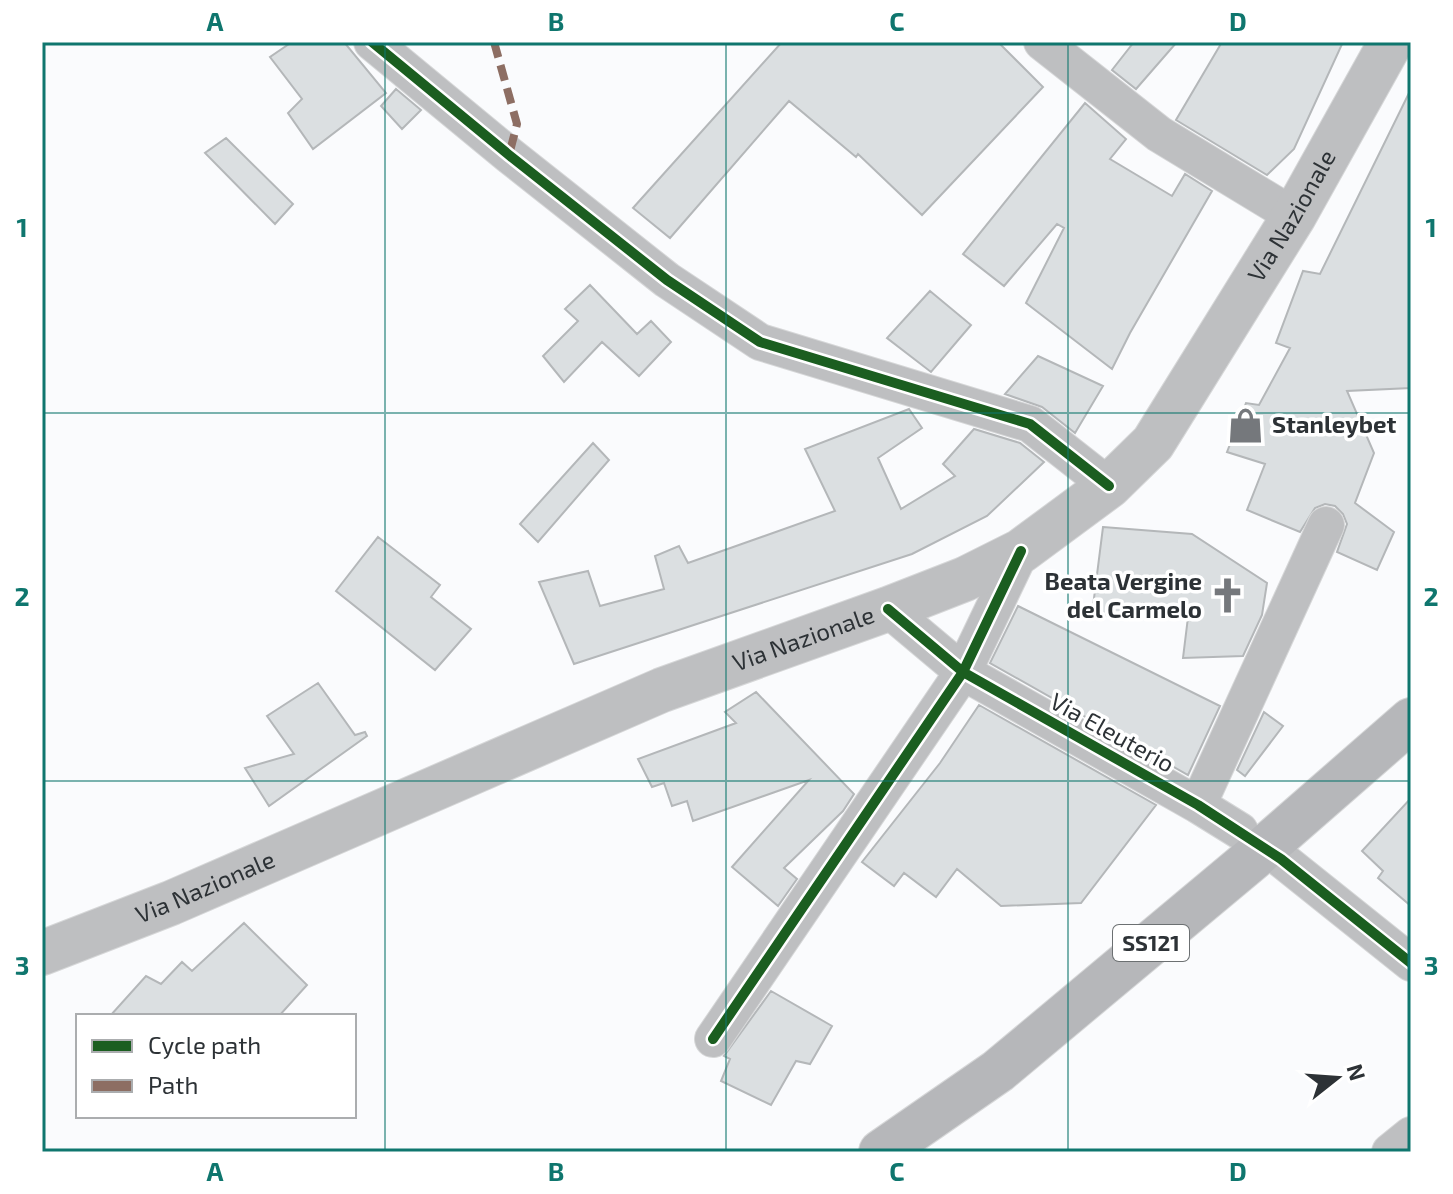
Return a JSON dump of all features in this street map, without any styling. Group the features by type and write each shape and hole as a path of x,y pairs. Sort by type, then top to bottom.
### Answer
{"main road":[{"name":"Via Nazionale","path":"42,953 171,903 662,690 888,609 965,579 1021,551 1109,486 1153,443 1294,216 1391,42"},
{"name":"SS121","path":"881,1152 998,1071 1241,868 1411,720"}],"street":[{"path":"372,42 667,280 760,342 1030,424 1109,486"},
{"path":"1042,42 1159,134 1294,216"},
{"path":"1198,805 1326,525"},
{"path":"713,1039 963,672 1021,551"},
{"name":"Via Eleuterio","path":"888,609 963,672 1240,831"},
{"path":"1281,859 1411,963"},
{"path":"1390,1152 1411,1135"}],"building":[{"path":"292,42 344,42 386,93 313,149 288,113 302,99 270,57"},
{"path":"782,42 998,42 1043,87 922,215 858,154 856,157 789,101 670,238 633,208"},
{"path":"1134,42 1177,42 1136,89 1112,70"},
{"path":"1222,42 1343,42 1294,149 1267,175 1176,120"},
{"path":"396,89 421,110 402,129 381,106"},
{"path":"1411,89 1411,388 1347,391 1374,453 1355,503 1394,532 1377,570 1337,552 1347,524 1335,506 1325,504 1315,508 1300,532 1247,510 1265,464 1227,452 1246,403 1259,405 1290,348 1276,343 1303,271 1320,274"},
{"path":"1085,103 1126,139 1110,159 1172,196 1185,174 1212,191 1112,369 1026,303 1064,228 1057,224 1004,286 963,254"},
{"path":"226,138 293,204 275,224 205,153"},
{"path":"590,285 637,334 651,321 671,342 639,376 602,342 564,382 543,356 578,321 565,309"},
{"path":"930,291 971,325 931,372 887,338"},
{"path":"1038,356 1103,386 1075,433 1042,407 1005,394"},
{"path":"909,409 922,428 878,458 901,509 955,476 943,464 974,429 1020,443 1044,462 987,516 912,554 574,664 539,582 588,571 600,606 664,589 655,556 679,546 688,563 835,511 805,449"},
{"path":"593,443 609,460 538,542 520,524"},
{"path":"1103,527 1192,534 1267,583 1262,615 1243,656 1183,658 1189,609 1144,603 1138,619 1092,614"},
{"path":"378,537 440,585 431,597 471,629 435,670 336,591"},
{"path":"1018,606 1220,706 1188,775 990,663"},
{"path":"318,683 355,735 365,732 367,736 269,806 245,768 294,754 267,716"},
{"path":"756,692 854,794 843,811 784,868 797,879 778,906 732,867 809,780 693,821 687,801 672,806 664,783 652,787 638,759 736,723 725,712"},
{"path":"979,705 1156,805 1081,903 1001,906 957,869 936,897 904,873 894,886 862,862 940,763"},
{"path":"1264,712 1283,726 1245,776 1237,770"},
{"path":"1411,798 1411,906 1378,878 1383,871 1362,851"},
{"path":"244,923 307,985 281,1014 112,1014 146,976 161,984 182,962 192,971"},
{"path":"771,991 832,1026 810,1064 796,1061 771,1105 721,1081 730,1059 724,1056"}],"marked path":[{"path":"494,42 517,124 509,155"}],"cycle path":[{"path":"372,42 667,280 760,342 1030,424 1109,486"},
{"path":"713,1039 963,672 1021,551"},
{"path":"888,609 963,672 1198,805 1281,859 1411,963"}],"place":[{"name":"Stanleybet","path":"1246,425"},
{"name":"Beata Vergine del Carmelo","path":"1228,596"}]}
